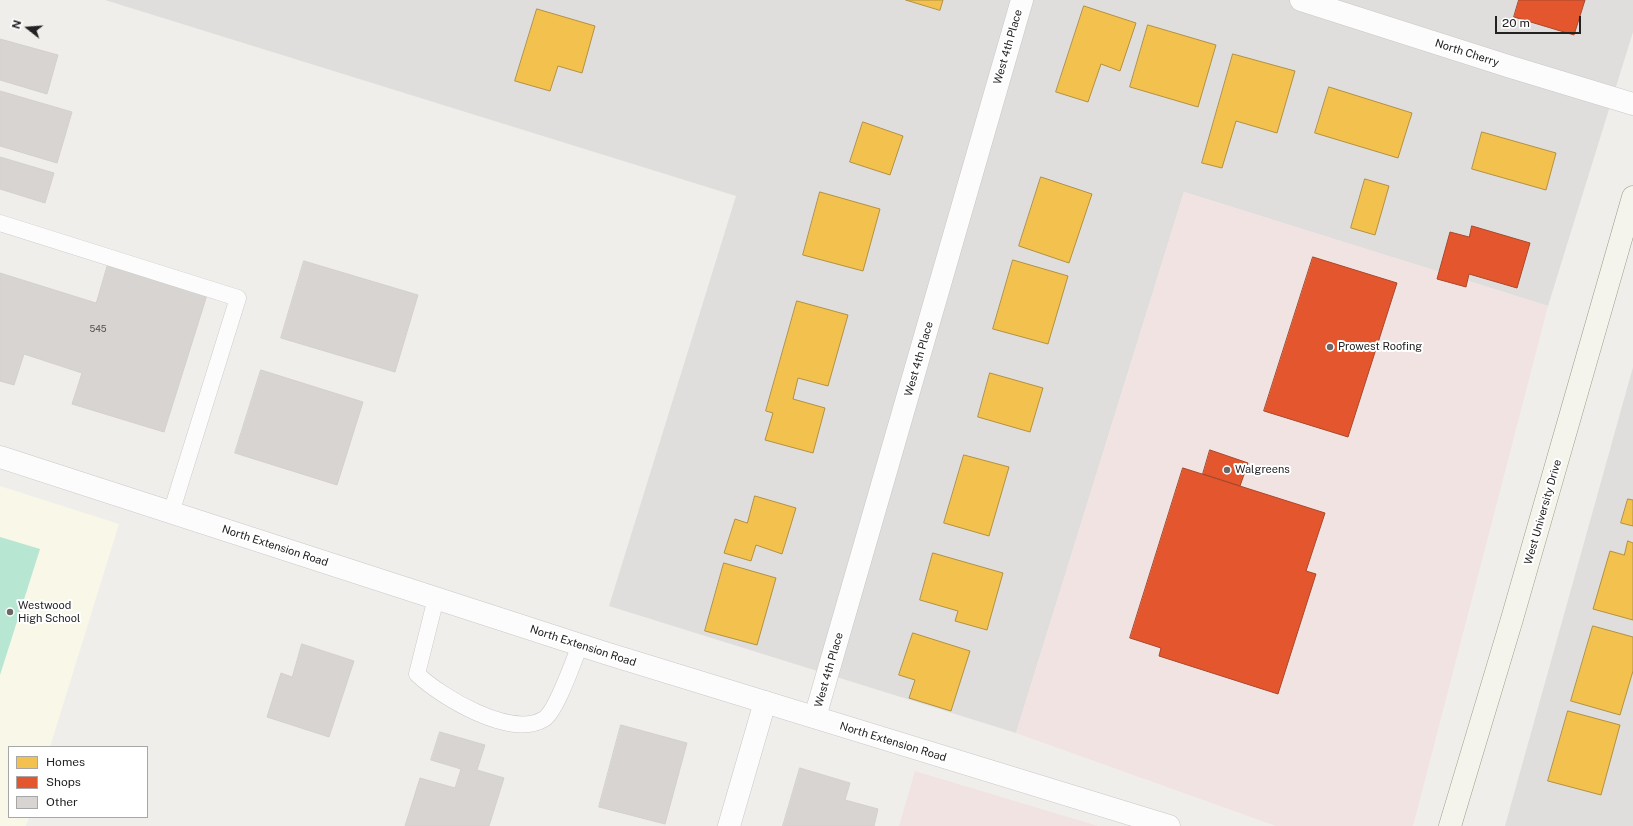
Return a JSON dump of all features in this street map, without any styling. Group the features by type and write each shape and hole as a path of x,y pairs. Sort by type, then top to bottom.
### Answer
{"main road":[{"name":"West University Drive","path":"1450,826 1514,611 1633,197"}],"street":[{"name":"West 4th Place","path":"816,718 1022,0"},
{"name":"North Cherry","path":"1301,0 1633,104"},
{"name":"North Extension Road","path":"0,457 580,645 1169,826"},
{"path":"729,826 765,702"}],"lane":[{"path":"0,223 238,298 171,512"},
{"path":"436,598 417,674 430,686 451,700 483,714 512,724 531,723 545,718 557,700 580,645"}],"shaded area":[{"path":"105,0 1633,0 1633,32 1548,306 1184,192 1016,733 609,606 736,196"},
{"path":"1184,192 1548,306 1413,826 1276,826 1016,733"},
{"path":"1633,367 1633,826 1505,826"},
{"path":"0,486 119,524 50,746 8,746 8,818 29,818 26,826 0,826"},
{"path":"915,771 1098,826 899,826"}],"green space":[{"path":"0,537 40,549 0,675"}],"building: Homes":[{"path":"906,0 943,0 940,10"},
{"path":"1084,6 1136,23 1120,71 1101,64 1088,102 1056,92"},
{"path":"537,9 595,26 582,73 558,66 550,91 515,81"},
{"path":"1148,25 1216,45 1198,107 1130,87"},
{"path":"1233,54 1295,71 1277,133 1236,121 1222,168 1202,163"},
{"path":"1329,87 1412,113 1398,158 1315,133"},
{"path":"863,122 903,136 890,175 850,162"},
{"path":"1482,132 1556,153 1546,190 1472,169"},
{"path":"1041,177 1092,194 1069,263 1019,246"},
{"path":"1365,179 1389,186 1375,235 1351,228"},
{"path":"820,192 880,209 863,271 803,255"},
{"path":"1013,260 1068,276 1048,344 993,329"},
{"path":"797,301 848,315 828,386 798,378 793,399 825,408 813,453 765,440 773,413 766,411"},
{"path":"990,373 1043,388 1030,432 978,417"},
{"path":"964,455 1009,467 989,536 944,523"},
{"path":"755,496 796,508 782,554 756,545 751,561 724,553 735,519 747,523"},
{"path":"1628,499 1633,500 1633,526 1621,523"},
{"path":"1628,541 1633,543 1633,620 1593,609 1610,551 1624,555"},
{"path":"933,553 1003,573 987,630 955,621 958,611 920,600"},
{"path":"724,563 776,578 757,645 705,631"},
{"path":"1593,626 1633,637 1633,671 1620,715 1571,701"},
{"path":"913,633 970,651 951,711 909,698 915,680 899,675"},
{"path":"1568,711 1620,725 1601,795 1548,781"}],"building: Shops":[{"path":"1519,0 1585,0 1574,35 1514,17"},
{"path":"1472,226 1530,243 1517,288 1469,274 1466,287 1437,279 1450,232 1469,237"},
{"name":"Prowest Roofing","path":"1313,257 1397,283 1348,437 1264,411"},
{"path":"1210,450 1248,463 1240,486 1203,474"},
{"name":"Walgreens","path":"1183,468 1325,513 1306,571 1316,574 1278,694 1159,656 1161,648 1130,638"}],"building: Other":[{"path":"0,39 58,55 47,94 0,80"},
{"path":"0,91 72,112 57,163 0,146"},
{"path":"0,157 54,173 45,203 0,189"},
{"path":"304,261 418,295 395,372 281,338"},
{"path":"108,264 207,295 164,432 72,404 82,373 24,354 14,385 0,381 0,273 96,303"},
{"path":"261,370 363,402 337,485 235,453"},
{"path":"302,644 354,661 329,737 267,717 281,673 292,677"},
{"path":"621,725 687,743 665,824 599,807"},
{"path":"440,732 485,745 477,770 504,778 489,826 405,826 420,778 455,788 461,769 431,760"},
{"path":"800,768 850,783 845,800 878,809 874,826 783,826"}],"place":[{"name":"Prowest Roofing","path":"1330,347"},
{"name":"Walgreens","path":"1227,470"},
{"name":"Westwood High School","path":"10,612"}]}
